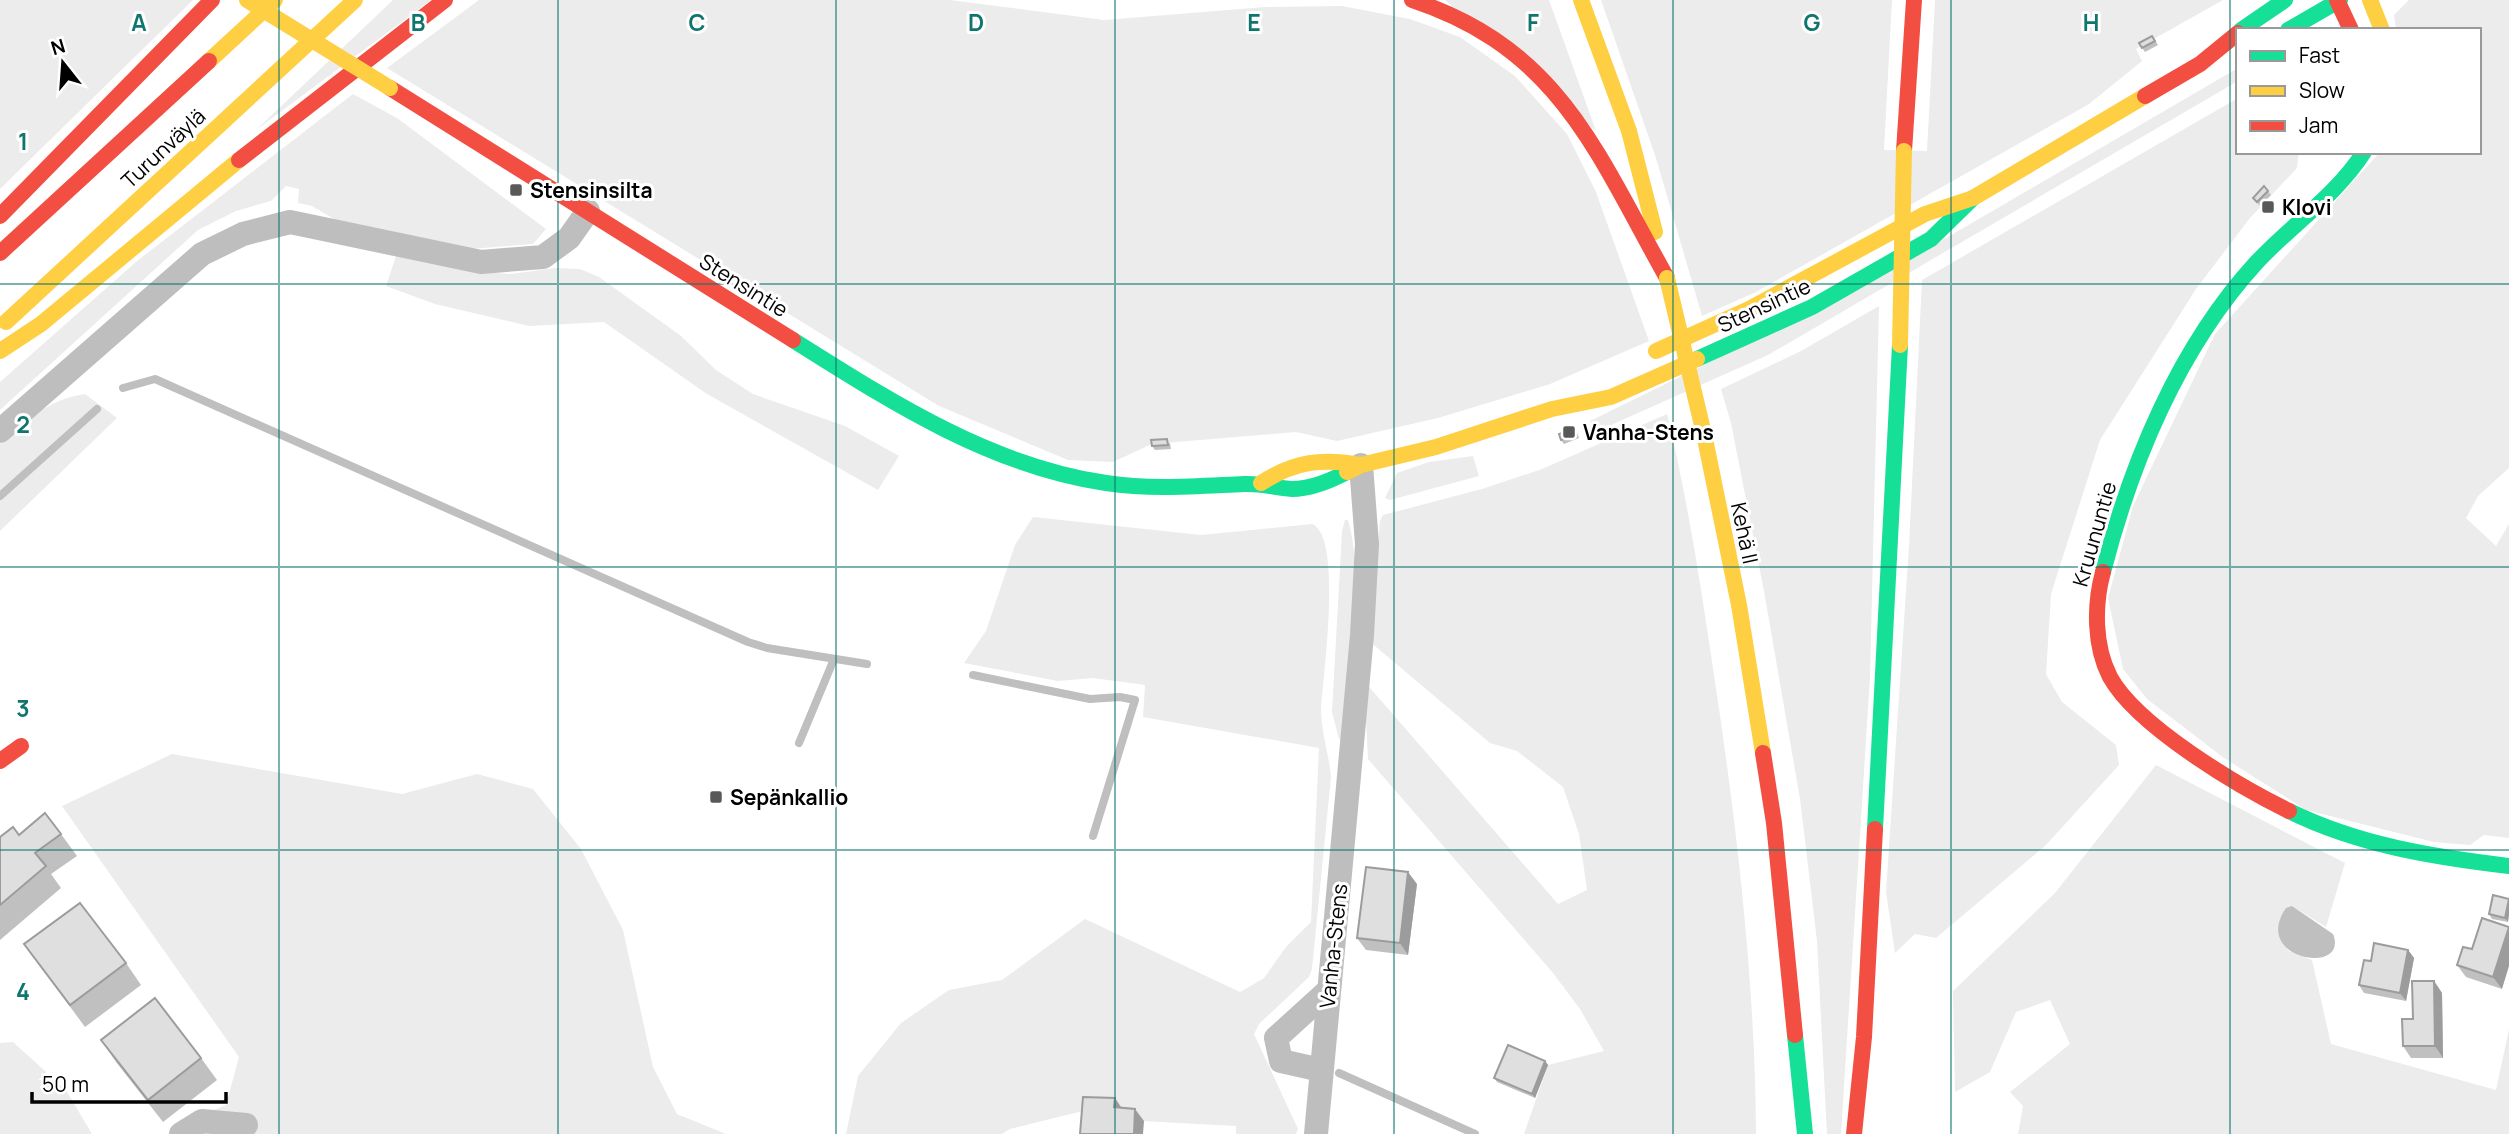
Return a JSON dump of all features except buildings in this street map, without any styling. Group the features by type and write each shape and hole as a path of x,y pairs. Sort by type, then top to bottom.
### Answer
{"main road":[{"path":"0,216 212,0"},
{"name":"Stensintie","path":"247,0 863,384 956,436 1009,458 1106,483 1170,488 1261,483 1292,489 1327,483 1361,465 1436,447 1552,409 1611,397 1812,307 1931,239 1973,198"},
{"name":"Turunväylä","path":"0,253 275,0"},
{"name":"Turunväylä","path":"0,329 355,0"},
{"path":"0,351 41,324 190,198 445,0"},
{"path":"1412,0 1440,9 1480,29 1511,49 1540,74 1580,128 1667,278"},
{"name":"Kehä II","path":"1581,0 1629,131 1704,434 1739,605 1774,823 1805,1134"},
{"path":"1854,1134 1864,1037 1900,345 1904,151 1914,0"},
{"name":"Stensintie","path":"2243,28 2285,0"},
{"path":"2370,0 2381,28"},
{"path":"2291,28 2338,1 2350,28"},
{"name":"Stensintie","path":"1638,360 1749,309 1925,214 1973,198 2200,64 2236,34"},
{"name":"Stensintie","path":"2200,64 2236,51"},
{"name":"Kruununtie","path":"2362,154 2345,177 2257,263 2182,367 2152,429 2123,501 2098,592 2098,630 2112,679 2131,701 2170,734 2284,811 2339,834 2391,849 2509,866"},
{"name":"Stensintie","path":"1552,409 1593,383"},
{"name":"Stensintie","path":"1261,483 1286,466 1322,458 1361,465"},
{"path":"0,761 21,746"},
{"name":"Kehä II","path":"1793,1134 1799,1088"}],"street":[{"path":"0,431 202,254 243,234 290,222 481,262 543,257 569,238 588,211"},
{"name":"Vanha-Stens","path":"1316,1134 1365,583 1367,544 1361,465"},
{"path":"1321,1070 1281,1061 1275,1044 1276,1038 1329,990"},
{"path":"181,1134 202,1121 246,1125"}],"shaded area":[{"path":"0,0 193,0 0,189"},
{"path":"393,0 431,0 256,130"},
{"path":"479,0 950,0 1104,20 1265,7 1342,6 1410,19 1460,37 1515,76 1567,134 1596,192 1649,341 1550,384 1438,418 1337,441 1296,432 1152,444 1113,462 1068,460 939,406 387,68"},
{"path":"1445,0 1549,0 1596,131"},
{"path":"1601,0 1892,0 1884,150 1927,151 1935,0 2223,0 2136,49 2142,61 2089,104 1756,292 1702,316 1656,158"},
{"path":"2409,0 2509,0 2509,468 2478,496 2466,518 2496,546 2509,524 2509,838 2484,835 2470,845 2434,842 2306,810 2224,758 2147,699 2123,669 2108,598 2133,506 2215,334 2378,154 2481,154 2481,28 2396,28 2394,15"},
{"path":"2236,69 2236,82 1768,355 1593,433 1590,421 1857,290"},
{"path":"353,94 397,118 546,229 533,244 471,249 339,222 312,206 298,203 299,189 286,186 271,201 236,211 198,230 0,410 0,382 137,261"},
{"path":"2236,99 2236,154 2299,154 2297,168 2250,218 2196,289 2100,440 2051,594 2046,674 2062,702 2116,745 2119,765 2045,846 1936,938 1915,934 1895,953 1886,892 1909,546 1922,280"},
{"path":"396,256 468,271 511,274 555,268 580,269 599,277 681,336 716,370 753,394 845,426 899,456 878,490 707,394 604,322 529,326 435,304 386,286"},
{"path":"1879,306 1870,677 1841,1134 1827,1134 1817,941 1800,799 1764,591 1731,423 1721,389 1801,351"},
{"path":"85,394 117,418 0,531 0,444 49,406"},
{"path":"1667,414 1694,544 1730,789 1748,961 1756,1134 1524,1134 1548,1065 1604,1051 1580,1009 1553,973 1368,759 1364,681 1558,904 1587,890 1579,834 1563,787 1517,751 1490,743 1369,641 1380,521 1383,515 1482,489 1542,469"},
{"path":"1473,456 1479,476 1390,500 1385,498 1397,473 1429,462"},
{"path":"1033,517 1201,535 1312,524 1321,534 1327,553 1329,608 1321,717 1331,777 1312,969 1309,977 1259,1024 1254,1034 1298,1129 1296,1134 1236,1134 1236,1126 1123,1120 1091,1109 1010,1129 1002,1134 846,1134 858,1076 901,1023 949,990 1002,980 1085,919 1240,992 1264,978 1286,947 1311,922 1319,748 1143,717 1145,685 1093,678 1058,681 964,663 986,631 1015,545"},
{"path":"1345,520 1348,520 1353,543 1355,598 1343,740 1339,739 1332,712 1342,531"},
{"path":"172,754 402,794 477,774 533,789 581,849 623,930 653,1067 677,1114 726,1134 178,1134 197,1117 226,1105 239,1057 62,806"},
{"path":"2156,765 2345,863 2326,927 2292,906 2282,942 2289,951 2312,960 2331,1044 2496,1090 2509,1029 2509,1134 2018,1134 2023,1106 2010,1092 2070,1044 2050,1000 2016,1012 1990,1072 1955,1092 1953,991 2055,893"},
{"path":"2292,906 2333,934 2334,947 2328,955 2316,958 2302,956 2290,950 2281,940 2278,926 2286,908"},
{"path":"13,1042 66,1090 92,1134 0,1134 0,1043"}],"waterway":[{"path":"123,388 155,379 748,642 767,648 867,664"},
{"path":"0,496 97,409"},
{"path":"799,743 834,659"},
{"path":"973,675 1090,699 1120,697 1135,700 1093,836"},
{"path":"1339,1073 1475,1134"}],"traffic: fast":[{"path":"2244,28 2285,0"},
{"path":"2291,28 2340,0"},
{"path":"2103,572 2114,531 2143,448 2181,369 2204,331 2228,296 2256,263 2327,197 2363,154"},
{"path":"1697,359 1812,307 1931,239 1973,198"},
{"path":"793,340 904,408 942,428 1022,462 1063,474 1106,483 1140,486 1250,484 1292,489 1320,484 1347,472"},
{"path":"1875,829 1900,345"},
{"path":"2289,811 2342,833 2396,848 2509,866"},
{"path":"1795,1035 1805,1134"}],"traffic: slow":[{"path":"247,0 390,88"},
{"path":"209,61 275,0"},
{"path":"6,322 355,0"},
{"path":"1581,0 1629,131 1655,232"},
{"path":"2370,0 2381,28"},
{"path":"1656,351 1749,309 1925,214 1973,198 2145,96"},
{"path":"1900,345 1904,151"},
{"path":"0,351 41,324 239,160"},
{"path":"1667,278 1704,434"},
{"path":"1347,472 1361,465 1436,447 1552,409 1611,397 1697,359"},
{"path":"1704,434 1739,605 1763,753"},
{"path":"1261,483 1285,470 1309,463 1361,465"}],"traffic: jam":[{"path":"0,216 212,0"},
{"path":"239,160 445,0"},
{"path":"1412,0 1463,21 1504,46 1539,76 1568,110 1594,148 1667,278"},
{"path":"1904,151 1914,0"},
{"path":"2337,0 2350,28"},
{"path":"2145,96 2200,64 2236,35"},
{"path":"0,253 209,61"},
{"path":"390,88 793,340"},
{"path":"2103,572 2098,598 2098,639 2110,677 2123,696 2142,715 2190,753 2289,811"},
{"path":"0,761 21,746"},
{"path":"1763,753 1774,823 1795,1035"},
{"path":"1854,1134 1864,1037 1875,829"}],"place":[{"name":"Stensinsilta","path":"516,190"},
{"name":"Klovi","path":"2268,207"},
{"name":"Vanha-Stens","path":"1569,432"},
{"name":"Sepänkallio","path":"716,797"}]}
